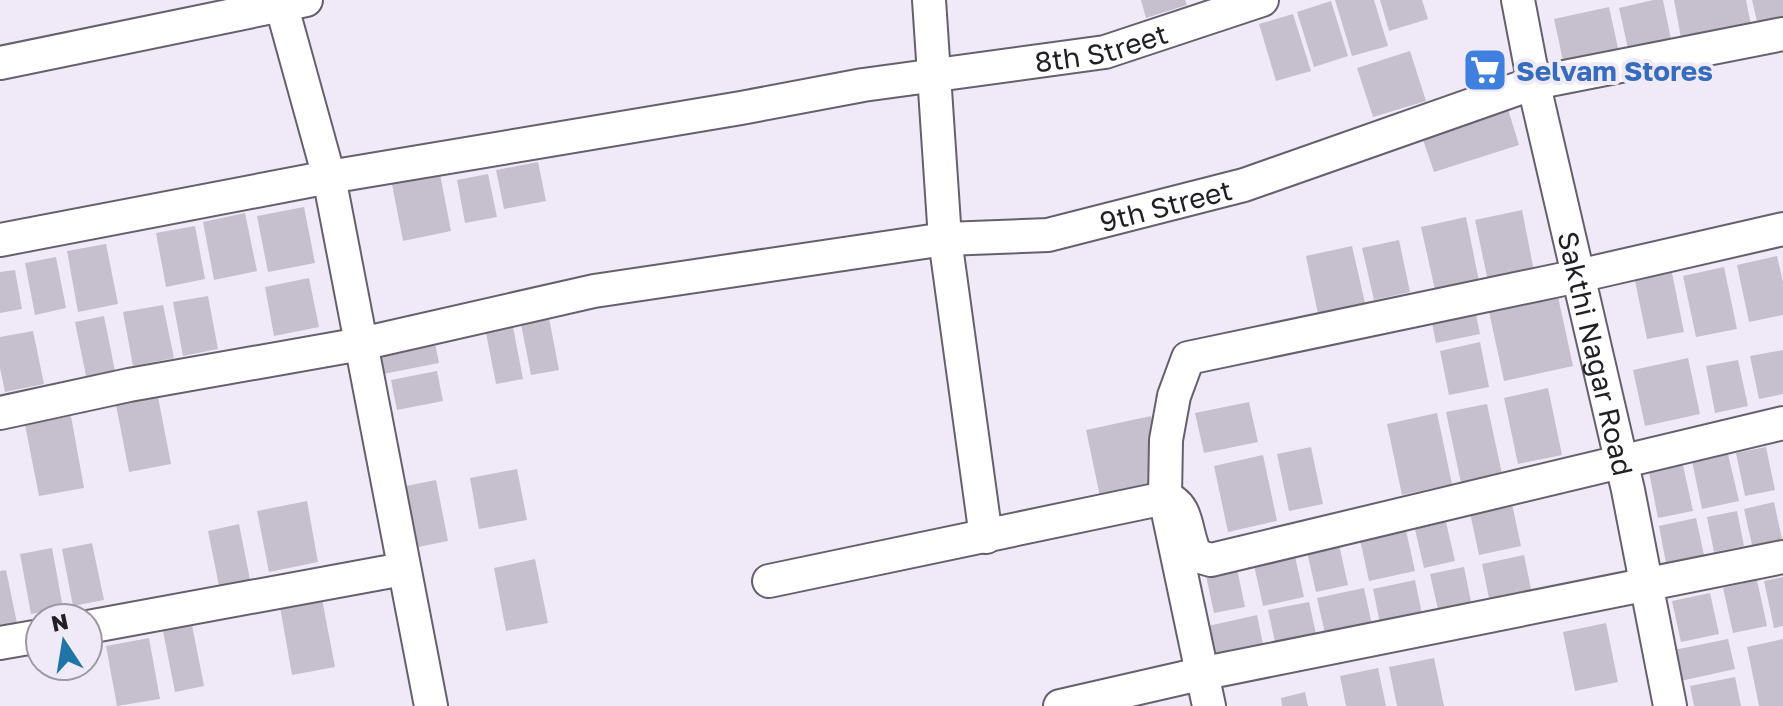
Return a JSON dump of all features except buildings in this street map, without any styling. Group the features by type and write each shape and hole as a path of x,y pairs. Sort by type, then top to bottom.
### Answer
{"street":[{"path":"929,0 945,239 986,537"},
{"name":"8th Street","path":"0,240 329,177 936,74 1105,52 1262,0"},
{"name":"Sakthi Nagar Road","path":"1518,0 1534,83 1622,462 1670,706"},
{"path":"0,63 289,2 329,177 431,706"},
{"name":"9th Street","path":"0,413 129,385 361,344 594,291 945,239 1048,235 1244,185 1534,83 1783,34"},
{"path":"1209,706 1165,498 1166,440 1174,396 1188,358 1578,276 1783,229"},
{"path":"769,581 1165,498 1176,501 1182,509 1190,546 1197,556 1211,560 1783,423"},
{"path":"1060,706 1200,674 1783,557"},
{"path":"104,624 403,569"},
{"path":"0,643 24,639"}],"place":[{"name":"Selvam Stores","path":"1485,70"}]}
